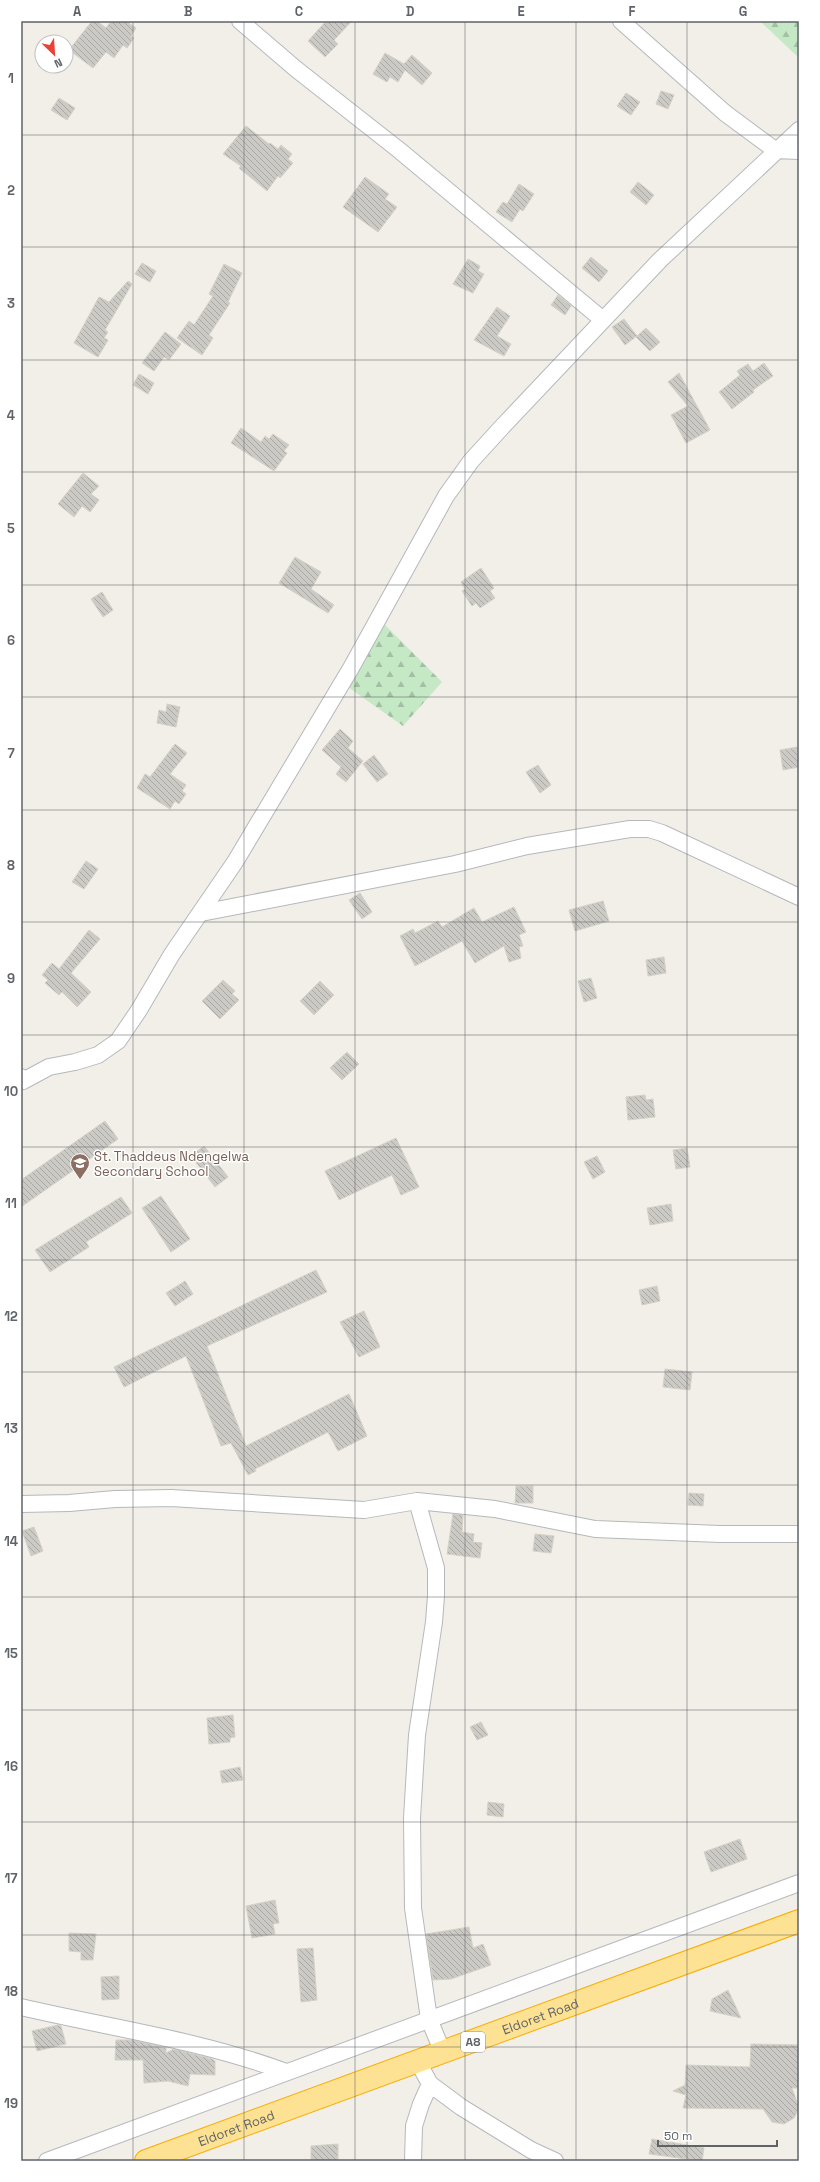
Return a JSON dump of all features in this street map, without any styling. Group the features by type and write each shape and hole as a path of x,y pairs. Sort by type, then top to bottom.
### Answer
{"highway":[{"name":"Eldoret Road","path":"146,2161 799,1921"}],"street":[{"path":"240,21 296,69 399,150 603,320"},
{"path":"621,21 725,114 775,150 799,151"},
{"path":"22,1081 49,1067 75,1062 98,1055 118,1040 139,1010 172,954 235,862 351,668 446,496 471,462 496,432 660,260 775,150 799,130"},
{"path":"201,913 455,864 527,846 630,829 649,829 662,833 799,897"},
{"path":"21,1504 69,1503 115,1499 171,1498 364,1510 417,1501 495,1509 595,1529 720,1534 799,1534"},
{"path":"417,1501 436,1568 436,1596 434,1622 417,1735 412,1818 413,1908 429,2019 443,2053"},
{"path":"47,2161 799,1883"},
{"path":"21,2007 81,2022 194,2043 247,2058 286,2072"},
{"path":"418,2062 430,2084 461,2107 531,2150 555,2161"},
{"path":"413,2161 414,2126 421,2104 430,2084"}],"green space":[{"path":"760,21 799,21 799,58"},
{"path":"383,623 442,682 403,726 348,687"}],"building":[{"path":"92,21 97,21 106,28 111,21 126,21 136,28 131,36 134,38 127,48 123,45 114,58 106,52 93,68 74,54 74,44"},
{"path":"326,21 352,21 334,40 338,44 325,57 308,41"},
{"path":"385,53 404,64 412,55 432,73 422,85 405,70 398,82 390,77 387,82 373,74"},
{"path":"661,91 674,95 668,109 656,104"},
{"path":"626,93 640,102 631,115 617,106"},
{"path":"59,98 75,108 67,120 51,110"},
{"path":"246,126 269,144 270,143 278,149 281,145 292,154 288,159 293,163 280,178 278,176 267,191 239,168 241,166 223,154"},
{"path":"365,177 389,194 385,199 397,207 378,232 343,207"},
{"path":"638,182 654,195 646,205 630,192"},
{"path":"519,184 534,194 523,211 520,209 512,222 496,212 503,202 507,204"},
{"path":"591,257 608,271 599,282 582,268"},
{"path":"468,259 480,266 478,271 484,274 473,293 453,284"},
{"path":"142,263 156,271 150,282 135,274"},
{"path":"224,264 242,273 228,302 230,303 209,335 213,338 202,355 177,338 189,321 194,325 213,296 209,294"},
{"path":"128,281 132,284 105,330 108,332 104,338 108,340 98,357 74,343 99,297 109,302"},
{"path":"558,295 571,306 565,315 551,305"},
{"path":"497,307 510,316 497,336 511,344 504,356 474,340"},
{"path":"624,319 637,336 625,345 612,327"},
{"path":"646,328 660,342 650,351 636,337"},
{"path":"165,332 181,344 169,360 164,357 154,371 142,363"},
{"path":"764,363 773,376 753,390 754,392 732,409 719,392 740,375 737,371 748,364 753,371"},
{"path":"679,373 710,430 686,443 671,415 688,406 668,382"},
{"path":"139,374 154,383 148,394 133,385"},
{"path":"241,428 261,442 265,436 269,439 273,434 289,445 284,451 287,453 274,471 231,443"},
{"path":"83,473 99,486 91,494 99,500 90,512 82,506 74,517 58,504"},
{"path":"295,557 321,572 311,589 334,605 328,613 279,583"},
{"path":"481,568 494,588 490,591 495,598 480,608 476,603 472,606 462,591 465,589 461,582"},
{"path":"102,592 113,610 103,617 91,599"},
{"path":"167,704 180,707 176,727 157,723 159,710 166,712"},
{"path":"340,729 353,741 348,748 363,761 346,782 336,774 341,767 322,750"},
{"path":"175,744 187,753 170,774 186,785 182,791 186,794 179,804 175,801 170,809 137,788 145,774 150,777"},
{"path":"797,747 799,767 783,770 780,750"},
{"path":"374,755 388,774 377,782 363,764"},
{"path":"538,765 551,785 540,793 526,772"},
{"path":"86,861 98,869 84,889 72,882"},
{"path":"360,893 372,912 362,919 349,900"},
{"path":"603,901 609,921 575,931 569,910"},
{"path":"514,907 526,932 519,935 523,946 519,947 521,958 509,962 504,946 475,963 462,941 415,966 400,936 413,929 415,933 438,921 442,927 474,908 482,922"},
{"path":"89,930 100,939 71,973 91,992 77,1007 62,992 59,995 45,983 48,980 42,975 52,963 59,969"},
{"path":"664,957 666,973 648,976 646,960"},
{"path":"591,978 597,998 584,1002 578,981"},
{"path":"223,980 235,991 232,994 239,1000 220,1019 202,1001"},
{"path":"320,981 334,995 314,1015 300,1001"},
{"path":"347,1052 359,1064 342,1080 330,1068"},
{"path":"645,1095 646,1100 653,1099 655,1117 628,1120 626,1097"},
{"path":"105,1121 118,1139 21,1207 21,1180"},
{"path":"396,1138 419,1187 401,1195 392,1175 339,1200 325,1171"},
{"path":"204,1146 228,1177 215,1187 191,1156"},
{"path":"687,1148 690,1167 676,1169 673,1150"},
{"path":"597,1156 605,1172 593,1179 584,1162"},
{"path":"161,1196 190,1239 171,1252 142,1208"},
{"path":"121,1197 132,1213 86,1242 89,1247 50,1272 35,1250"},
{"path":"671,1204 673,1221 650,1225 647,1208"},
{"path":"316,1270 327,1292 207,1346 246,1446 349,1394 367,1436 338,1451 328,1432 255,1469 256,1471 248,1475 231,1443 221,1446 186,1356 124,1387 114,1367"},
{"path":"185,1281 193,1294 175,1306 166,1293"},
{"path":"657,1286 660,1301 642,1305 639,1290"},
{"path":"364,1311 380,1347 359,1357 340,1322"},
{"path":"665,1369 692,1372 690,1390 663,1387"},
{"path":"516,1486 533,1486 533,1503 515,1503"},
{"path":"689,1493 704,1494 703,1506 688,1505"},
{"path":"453,1514 463,1515 462,1532 474,1534 473,1542 482,1543 480,1558 447,1554"},
{"path":"34,1527 43,1551 31,1556 22,1531"},
{"path":"535,1534 554,1536 551,1553 533,1551"},
{"path":"233,1715 235,1737 230,1738 230,1742 209,1744 207,1718"},
{"path":"481,1722 488,1735 477,1740 470,1727"},
{"path":"240,1767 243,1780 222,1783 220,1771"},
{"path":"488,1802 504,1804 503,1817 487,1815"},
{"path":"740,1839 747,1859 711,1872 704,1852"},
{"path":"275,1900 279,1923 273,1924 275,1934 252,1938 246,1906"},
{"path":"469,1927 473,1948 483,1944 491,1965 451,1979 433,1980 426,1934"},
{"path":"69,1933 96,1934 93,1960 81,1960 81,1952 69,1951"},
{"path":"313,1948 317,2000 301,2002 297,1949"},
{"path":"119,1976 119,1999 102,2000 101,1977"},
{"path":"728,1990 741,2018 710,2011 712,1999"},
{"path":"58,2025 61,2026 66,2044 37,2051 32,2031"},
{"path":"116,2040 132,2040 166,2048 166,2053 174,2049 212,2059 215,2061 215,2075 190,2074 188,2086 168,2081 144,2083 143,2060 115,2060"},
{"path":"751,2044 799,2045 799,2088 792,2088 799,2108 794,2118 784,2124 772,2122 763,2109 683,2108 686,2095 673,2091 685,2085 686,2065 750,2067"},
{"path":"652,2139 704,2148 702,2161 649,2154"},
{"path":"338,2144 338,2161 311,2161 311,2146"}],"place":[{"name":"St. Thaddeus Ndengelwa Secondary School","path":"80,1180"}]}
